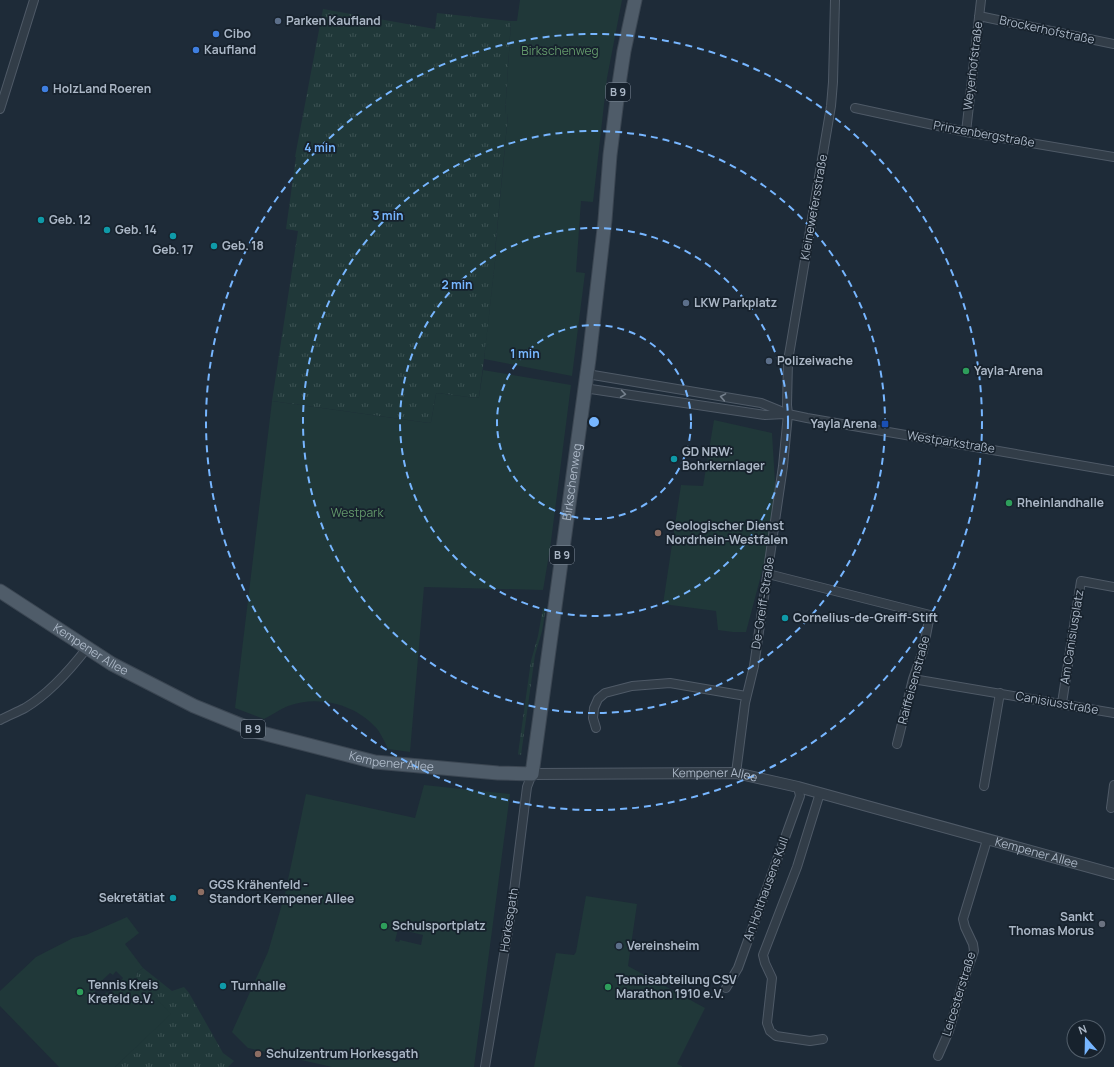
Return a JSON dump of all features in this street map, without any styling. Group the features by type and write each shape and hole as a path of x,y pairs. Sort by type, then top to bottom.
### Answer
{"main road":[{"name":"Birkschenweg","path":"532,774 587,374 605,220 614,120 624,51 635,0"},
{"name":"Kempener Allee","path":"0,591 112,664 194,706 258,732 375,762 498,773 532,774"}],"street":[{"path":"0,109 34,0"},
{"name":"Kleinewefersstraße","path":"788,414 788,361 831,106 835,0"},
{"name":"Weyerhofstraße","path":"966,132 981,0"},
{"name":"Brockerhofstraße","path":"979,16 1114,44"},
{"name":"Prinzenbergstraße","path":"855,108 966,132 1114,157"},
{"name":"Westparkstraße","path":"587,374 761,403 788,414 1114,471"},
{"name":"Westparkstraße","path":"584,388 765,415 788,414"},
{"name":"De-Greiff-Straße","path":"736,773 746,696 754,666 768,574 783,466 788,414"},
{"name":"Raiffeisenstraße","path":"768,574 930,615 923,650 913,679 897,744"},
{"name":"Am Canisiusplatz","path":"1062,703 1081,581 1114,587"},
{"path":"0,720 26,707 47,691 63,677 87,648"},
{"name":"Canisiusstraße","path":"913,679 1114,713"},
{"path":"596,728 593,718 594,708 598,699 605,693 632,686 670,683 746,696"},
{"name":"Canisiusstraße","path":"984,786 1000,693"},
{"name":"Kempener Allee","path":"532,774 736,773 798,787 1114,874"},
{"name":"Horkesgath","path":"485,1067 512,907 527,786 532,774"},
{"path":"1111,808 1114,785"},
{"name":"An Holthausens Kull","path":"726,988 738,968 800,796 798,787"},
{"path":"820,793 797,867 763,955 772,978 768,1023 770,1032 776,1036 810,1041 823,1039"},
{"name":"Leicesterstraße","path":"938,1056 949,1031 963,982 974,951 973,944 964,927 963,919 987,840"}],"green space":[{"name":"Birkschenweg","path":"520,0 622,0 607,78 593,202 581,201 576,272 585,273 572,376 484,359 496,252 508,114 505,114 511,21 517,21"},
{"path":"323,9 435,29 437,13 511,21 505,114 508,114 496,252 479,397 476,398 437,393 431,422 429,423 272,401 298,231 286,229 295,157"},
{"name":"Westpark","path":"483,370 571,385 550,549 543,590 424,587 410,752 388,749 378,730 370,721 349,708 337,704 312,701 300,703 285,707 264,719 235,708 272,401 429,423 431,422 437,393 476,398 479,397"},
{"path":"714,420 772,433 777,515 746,632 718,630 716,611 663,604 681,485 703,486"},
{"path":"543,608 546,608 542,631 535,655 521,755 518,754 531,661 538,636"},
{"name":"Schulsportplatz","path":"424,785 510,794 474,1067 332,1067 248,1048 232,1032 268,952 285,894 306,794 415,818","holes":["398,929 423,935 421,945 400,940 399,942 395,941"]},
{"name":"Tennisabteilung CSV Marathon 1910 e.V.","path":"586,896 637,904 628,966 705,1008 677,1064 682,1067 534,1067 556,953 574,955 576,952"},
{"path":"127,917 139,933 125,944 143,968 137,972 136,978 171,1014 115,1067 59,1067 0,1006 0,991 36,957 73,938 86,935","holes":["116,971 123,978 120,982 121,983 109,995 107,992 101,998 93,989 110,973 113,975"]},
{"path":"143,968 172,991 184,987 189,993 223,1053 234,1061 228,1067 115,1067 170,1014 136,978 137,972"}],"place":[{"name":"Parken Kaufland","path":"278,21"},
{"name":"Cibo","path":"216,34"},
{"name":"Kaufland","path":"196,50"},
{"name":"HolzLand Roeren","path":"45,89"},
{"name":"Geb. 12","path":"41,220"},
{"name":"Geb. 14","path":"107,230"},
{"name":"Geb. 17","path":"173,236"},
{"name":"Geb. 18","path":"214,246"},
{"name":"LKW Parkplatz","path":"686,303"},
{"name":"Polizeiwache","path":"769,361"},
{"name":"Yayla-Arena","path":"966,371"},
{"name":"Yayla Arena","path":"885,424"},
{"name":"GD NRW: Bohrkernlager","path":"674,459"},
{"name":"Rheinlandhalle","path":"1009,503"},
{"name":"Geologischer Dienst Nordrhein-Westfalen","path":"658,533"},
{"name":"Cornelius-de-Greiff-Stift","path":"785,618"},
{"name":"GGS Krähenfeld - Standort Kempener Allee","path":"201,892"},
{"name":"Sekretätiat","path":"173,898"},
{"name":"Sankt Thomas Morus","path":"1102,924"},
{"name":"Schulsportplatz","path":"384,926"},
{"name":"Vereinsheim","path":"619,946"},
{"name":"Turnhalle","path":"223,986"},
{"name":"Tennisabteilung CSV Marathon 1910 e.V.","path":"608,987"},
{"name":"Tennis Kreis Krefeld e.V.","path":"80,992"},
{"name":"Schulzentrum Horkesgath","path":"258,1054"}]}
